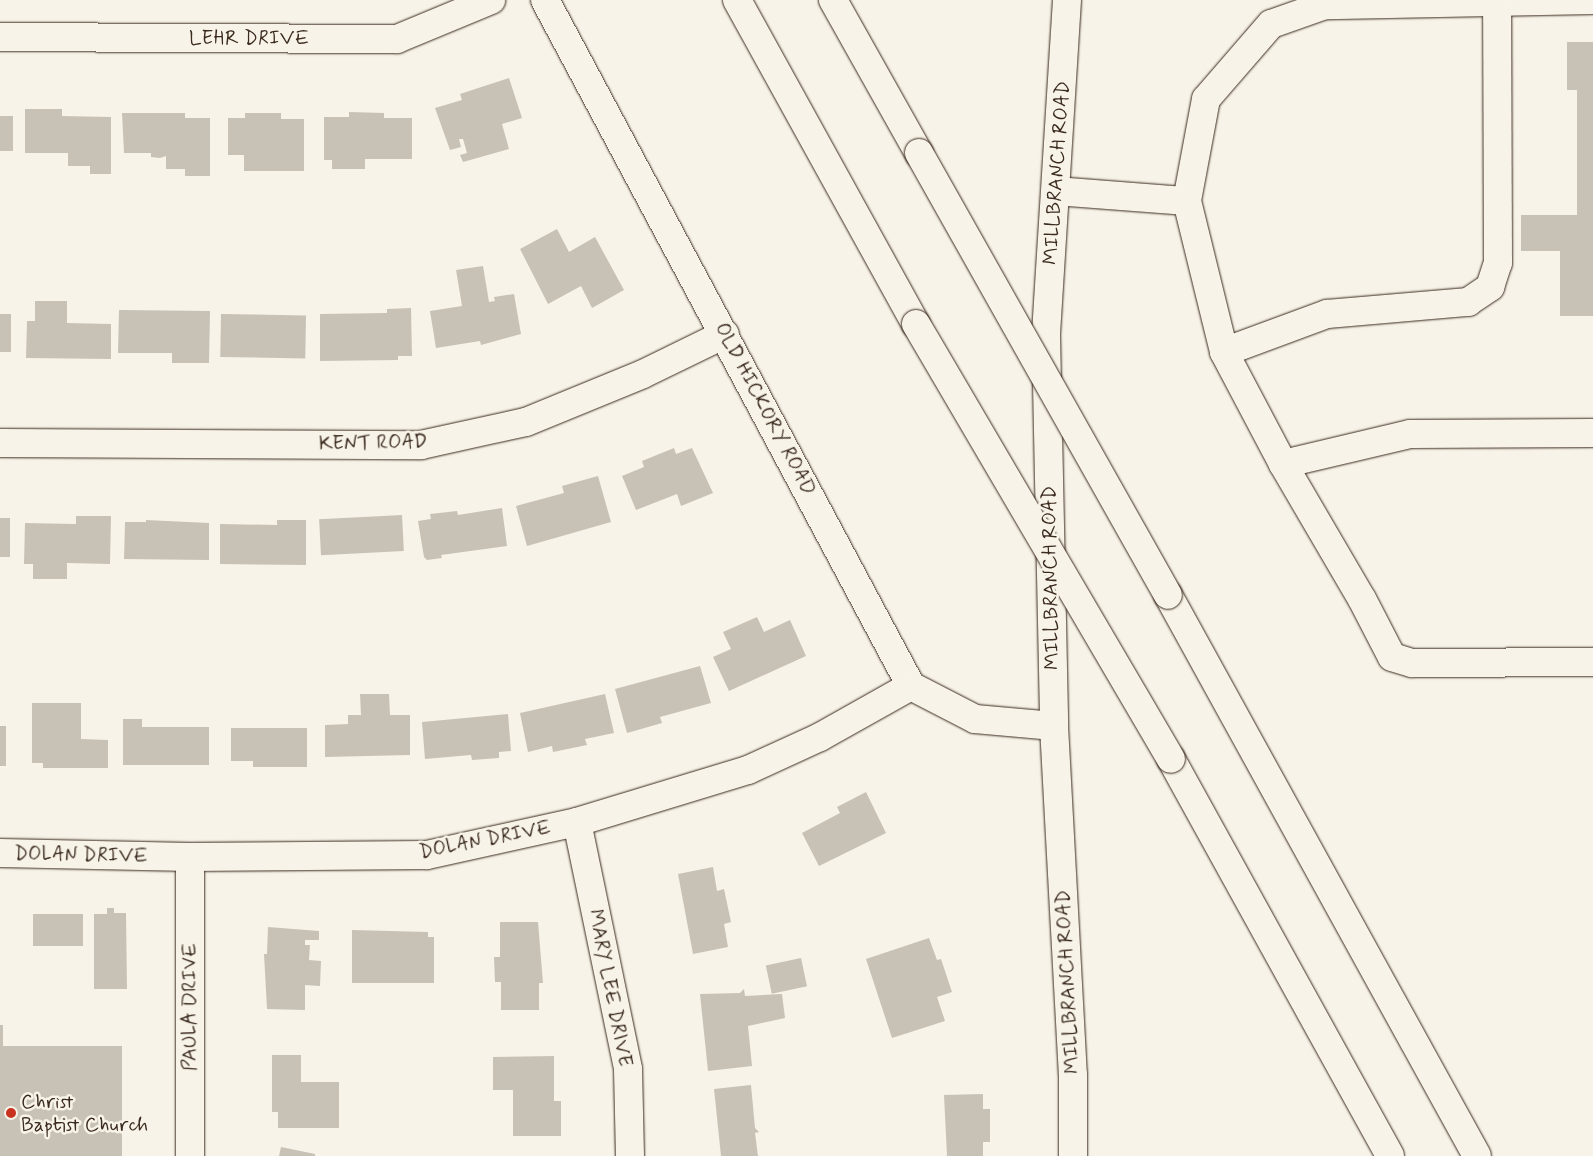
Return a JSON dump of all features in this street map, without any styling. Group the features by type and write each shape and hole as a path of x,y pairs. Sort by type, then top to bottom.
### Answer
{"main road":[{"name":"LEHR DRIVE","path":"0,37 397,39 491,0"},
{"name":"OLD HICKORY ROAD","path":"545,0 725,334 911,686"},
{"path":"738,0 916,324 1171,759 1390,1156"},
{"path":"833,0 1168,595 1477,1156"},
{"name":"MILLBRANCH ROAD","path":"1067,0 1046,335 1054,726 1073,1075 1073,1156"},
{"path":"1593,0 1325,5 1271,24 1206,99 1187,201 1224,352 1282,464 1362,599 1392,657 1412,663 1593,662"},
{"path":"1224,352 1327,314 1468,302 1490,287 1498,263 1497,2"},
{"path":"1056,191 1187,201"},
{"name":"KENT ROAD","path":"0,443 421,444 526,422 643,374 725,334"},
{"path":"1282,464 1410,434 1593,433"},
{"path":"911,686 975,719 1054,726"},
{"name":"DOLAN DRIVE","path":"0,854 190,857 426,855 577,822 748,770 820,737 911,686"},
{"name":"MARY LEE DRIVE","path":"577,822 628,1068 630,1156"},
{"name":"PAULA DRIVE","path":"190,857 190,1156"}],"building":[{"path":"1567,42 1593,42 1593,316 1560,316 1560,251 1521,251 1521,215 1577,215 1577,90 1567,90"},
{"path":"509,78 522,118 502,124 509,149 463,162 460,155 467,153 463,139 459,139 461,147 450,150 435,108 462,100 460,94"},
{"path":"25,109 62,109 62,116 111,117 111,174 90,174 90,166 68,166 68,153 25,153"},
{"path":"349,112 384,113 384,118 412,118 412,159 365,159 365,169 332,169 332,160 324,160 324,117 349,117"},
{"path":"122,113 185,113 185,118 210,118 210,176 185,176 185,169 166,169 166,156 160,158 151,157 151,153 124,153"},
{"path":"245,113 281,113 281,119 304,119 304,171 244,171 244,155 228,155 228,118 245,118"},
{"path":"0,116 13,116 13,151 0,151"},
{"path":"557,229 569,252 595,237 624,290 592,308 581,286 548,304 520,249"},
{"path":"483,266 489,302 495,301 494,297 514,294 521,334 481,345 480,341 436,348 430,311 462,306 456,270"},
{"path":"35,301 67,301 67,323 111,324 111,359 26,358 27,321 35,321"},
{"path":"411,308 412,356 398,356 398,360 320,361 320,314 387,313 387,309"},
{"path":"119,310 210,311 209,363 172,363 172,353 118,353"},
{"path":"0,314 11,314 11,352 0,352"},
{"path":"221,314 306,315 305,358 220,357"},
{"path":"674,448 676,454 692,448 713,493 681,506 677,494 636,510 622,476 644,467 642,461"},
{"path":"598,476 611,522 527,546 516,506 564,493 562,486"},
{"path":"502,508 507,546 441,555 442,558 427,560 424,557 418,521 431,519 430,514 457,511 458,515"},
{"path":"402,515 404,551 321,555 319,519"},
{"path":"76,516 111,516 110,564 67,563 67,579 33,579 33,564 24,564 25,523 76,524"},
{"path":"0,518 10,518 10,557 0,557"},
{"path":"146,520 209,523 209,560 124,559 125,522 146,522"},
{"path":"277,520 306,520 306,565 220,564 220,524 277,525"},
{"path":"757,617 764,632 790,620 806,656 729,691 713,657 731,649 723,632"},
{"path":"700,666 711,703 660,717 662,723 627,733 615,689"},
{"path":"360,694 389,694 390,715 410,715 410,755 325,757 325,725 348,724 348,715 361,715"},
{"path":"605,694 614,733 585,739 587,745 553,752 552,746 528,752 520,713"},
{"path":"32,703 81,703 81,739 108,740 108,768 43,768 43,763 32,763"},
{"path":"508,714 511,751 499,752 499,758 472,760 471,755 425,759 422,722"},
{"path":"123,719 142,719 142,727 209,727 209,765 123,765"},
{"path":"0,726 6,726 6,766 0,766"},
{"path":"231,728 307,728 307,767 253,767 253,761 231,761"},
{"path":"866,792 886,833 819,866 802,833 840,813 837,807"},
{"path":"713,867 717,891 724,889 731,922 724,924 728,947 693,954 678,874"},
{"path":"107,908 114,908 114,913 126,913 127,989 94,989 94,914 107,914"},
{"path":"33,914 83,914 83,946 33,946"},
{"path":"500,922 538,922 543,983 539,983 539,1010 501,1010 501,982 495,982 494,957 500,957"},
{"path":"268,927 319,931 319,940 305,940 305,945 310,945 309,960 321,961 320,986 305,985 305,1010 267,1009 264,954 267,954"},
{"path":"352,930 428,932 428,937 434,937 434,983 352,983"},
{"path":"929,938 937,960 941,959 952,992 937,997 945,1021 892,1038 866,959"},
{"path":"801,958 807,986 772,994 766,965"},
{"path":"744,989 745,996 782,994 785,1018 748,1026 752,1066 708,1071 700,994 740,993"},
{"path":"0,1025 3,1025 3,1046 122,1046 122,1156 0,1156"},
{"path":"272,1055 301,1055 301,1082 339,1082 339,1128 278,1128 278,1112 272,1112"},
{"path":"554,1056 554,1101 561,1101 561,1136 513,1136 513,1090 493,1090 493,1057"},
{"path":"751,1085 755,1128 759,1132 755,1133 758,1156 721,1156 714,1089"},
{"path":"983,1094 983,1109 990,1109 990,1142 983,1142 983,1156 947,1156 944,1095"},
{"path":"281,1147 315,1154 315,1156 279,1156"}],"place":[{"name":"Christ Baptist Church","path":"11,1113"}]}
